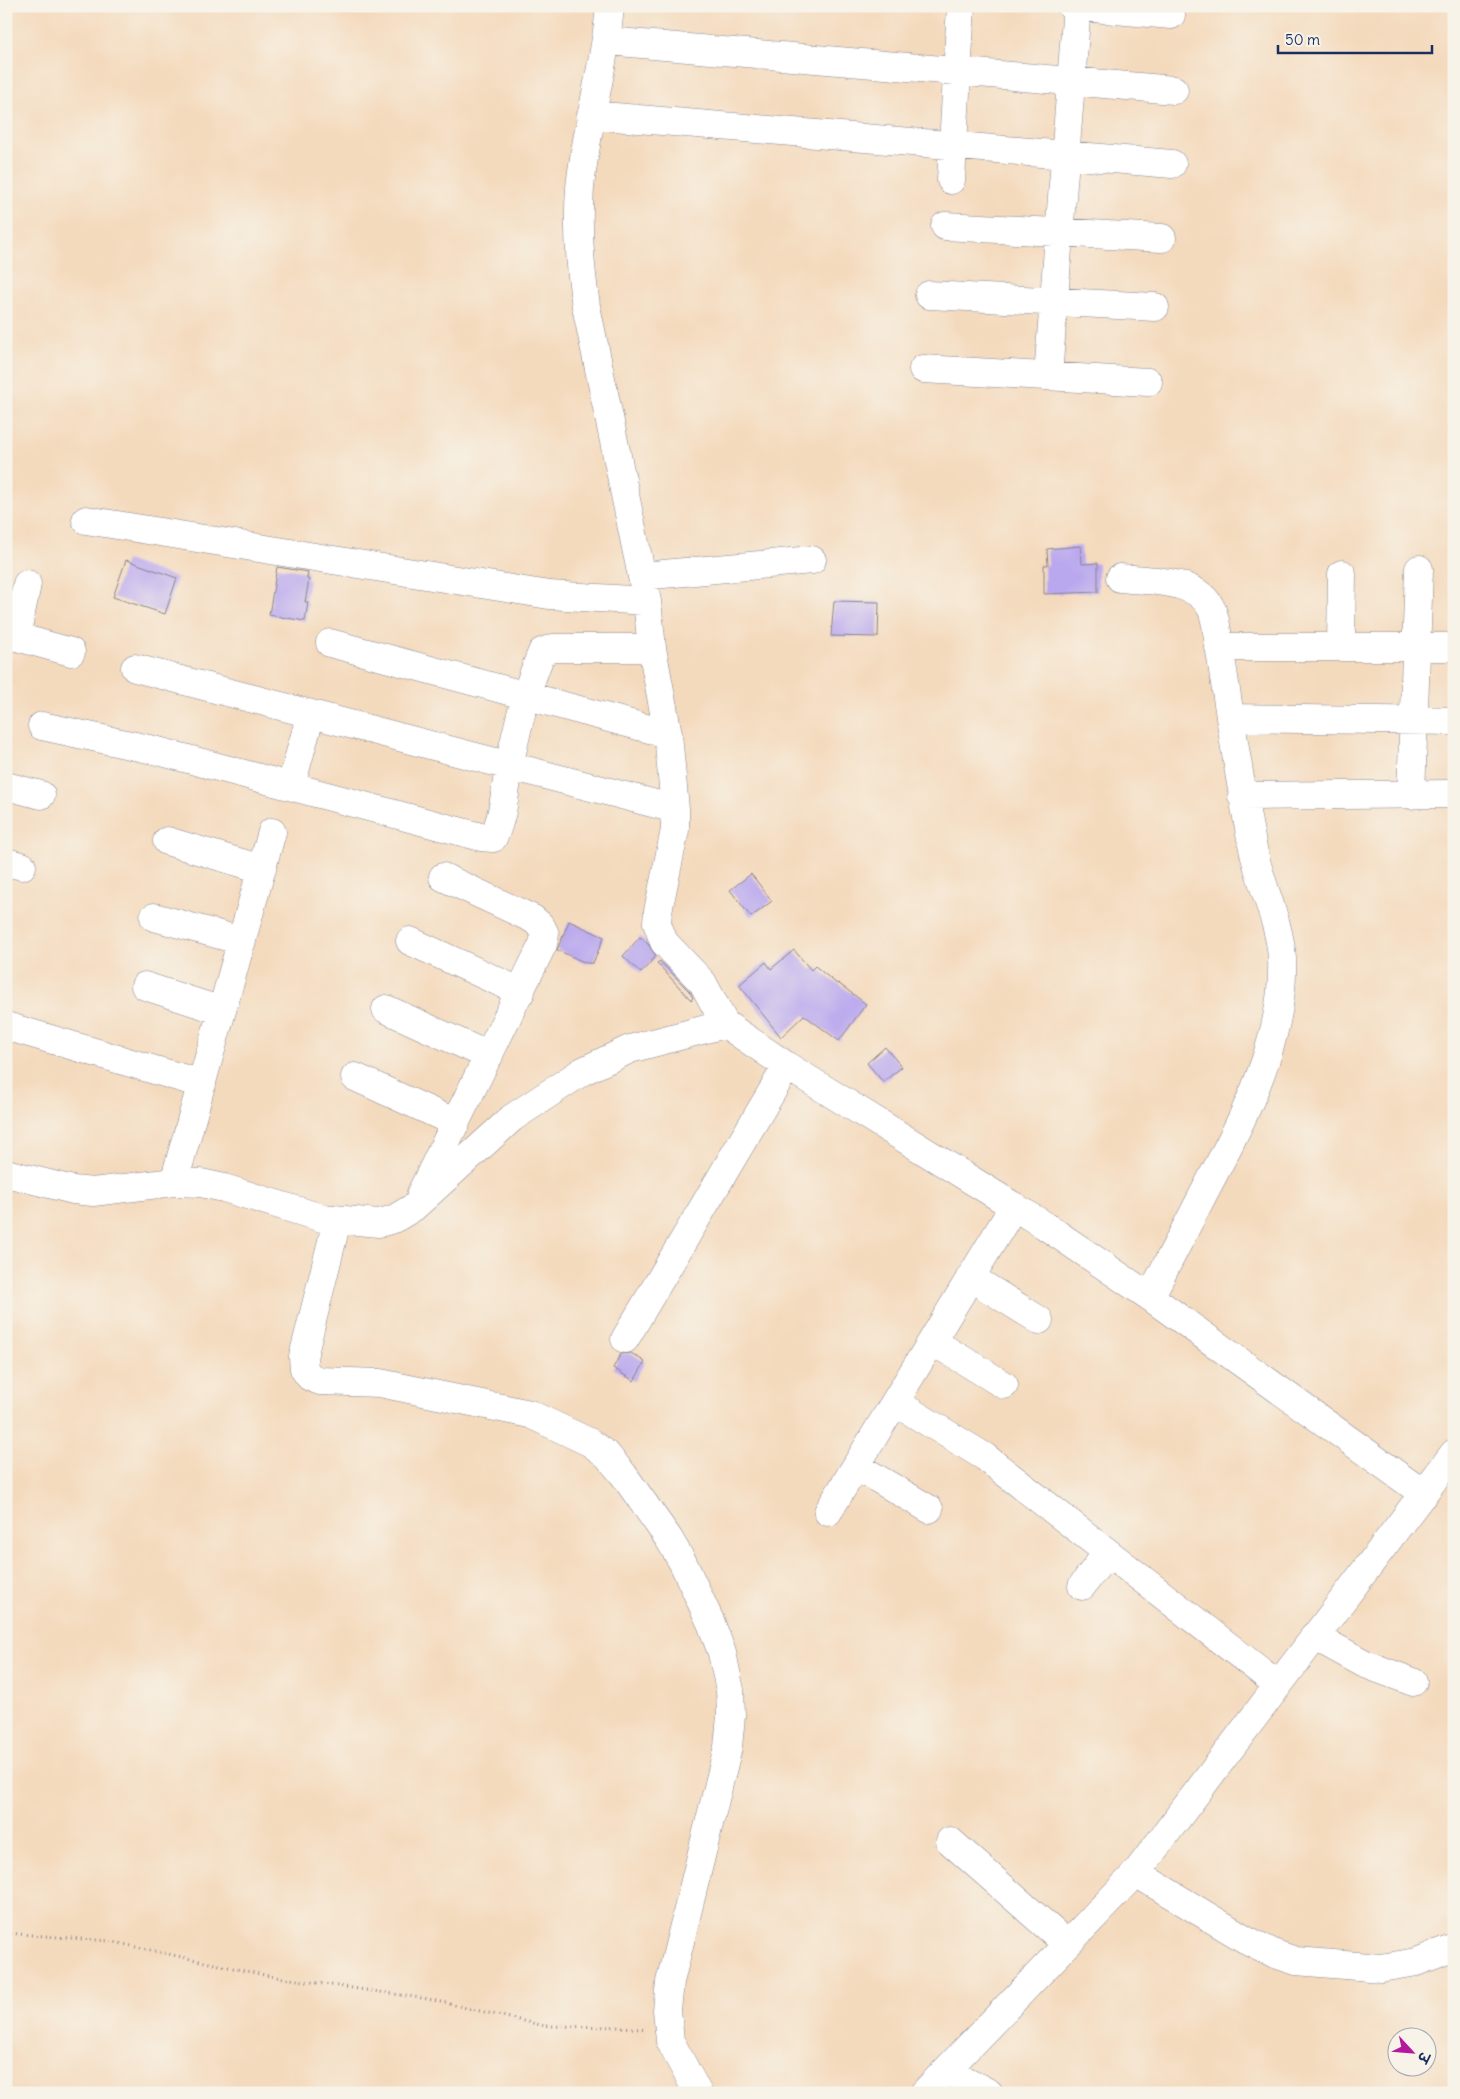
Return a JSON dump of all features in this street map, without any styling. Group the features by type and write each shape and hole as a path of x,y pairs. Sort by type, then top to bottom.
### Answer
{"street":[{"path":"610,6 607,41 591,115 580,189 579,226 582,278 586,306 644,589 652,648 668,734 675,809 675,830 658,911 659,932 664,942 703,983 725,1024 787,1066 1014,1206 1150,1297 1424,1494"},
{"path":"952,180 961,6"},
{"path":"1071,6 1171,15"},
{"path":"1048,376 1077,6"},
{"path":"607,41 1174,90"},
{"path":"591,115 1172,164"},
{"path":"945,226 1162,238"},
{"path":"929,295 1155,307"},
{"path":"923,369 1148,382"},
{"path":"86,520 549,596 644,589 812,560"},
{"path":"1411,794 1419,569"},
{"path":"1341,647 1342,574"},
{"path":"1120,578 1174,584 1188,588 1202,597 1212,609 1242,796 1258,868 1277,931 1282,958 1281,985 1276,1018 1264,1065 1238,1128 1150,1297"},
{"path":"28,584 11,635 71,652"},
{"path":"330,643 668,734"},
{"path":"1219,647 1454,647"},
{"path":"42,726 158,751 481,837 493,838 499,826 526,696 542,652 553,648 652,648"},
{"path":"135,668 675,809"},
{"path":"291,785 311,714"},
{"path":"1230,718 1454,721"},
{"path":"6,786 41,795"},
{"path":"1242,796 1454,794"},
{"path":"174,1182 272,832"},
{"path":"167,841 262,869"},
{"path":"414,1208 521,992 543,944 545,934 541,926 533,919 443,877"},
{"path":"154,917 242,941"},
{"path":"410,942 521,992"},
{"path":"145,986 222,1012"},
{"path":"386,1009 489,1056"},
{"path":"6,1173 73,1190 93,1192 174,1182 201,1183 224,1188 322,1218 338,1221 379,1223 394,1219 414,1208 512,1118 583,1071 630,1049 725,1024"},
{"path":"6,1026 202,1084"},
{"path":"625,1339 787,1066"},
{"path":"355,1077 456,1123"},
{"path":"828,1512 1014,1206"},
{"path":"338,1221 303,1357 304,1369 310,1377 320,1381 380,1383 530,1414 591,1443 607,1456 623,1474 669,1539 711,1623 722,1653 730,1690 731,1716 728,1746 670,1982 667,2010 670,2041 698,2093"},
{"path":"970,1277 1039,1320"},
{"path":"932,1341 1004,1384"},
{"path":"895,1402 985,1457 1277,1684"},
{"path":"924,2093 1136,1873 1277,1684 1454,1453"},
{"path":"856,1466 929,1509"},
{"path":"1082,1586 1107,1553"},
{"path":"1314,1636 1365,1664 1413,1682"},
{"path":"950,1841 1067,1944"},
{"path":"1136,1873 1245,1939 1274,1954 1296,1961 1381,1968 1417,1962 1454,1947"},
{"path":"947,2070 989,2093"}],"path":[{"path":"6,1933 109,1941 270,1976 428,1999 532,2024 646,2029 670,2041"}],"building":[{"path":"1081,546 1082,564 1098,563 1098,592 1044,594 1044,565 1048,565 1047,549"},
{"path":"126,560 177,578 165,614 113,597"},
{"path":"277,567 308,572 307,579 309,580 305,602 308,602 305,621 269,615"},
{"path":"834,601 879,602 878,637 831,636"},
{"path":"751,874 772,901 751,917 730,890"},
{"path":"569,921 604,937 593,963 586,963 557,950"},
{"path":"640,937 648,944 656,956 641,973 623,956"},
{"path":"794,950 811,970 815,966 866,1004 839,1041 804,1015 781,1037 739,985 766,962 771,969"},
{"path":"660,961 690,992 693,998 691,1000 657,963"},
{"path":"885,1047 902,1067 883,1082 867,1063"},
{"path":"631,1353 645,1362 634,1381 613,1368 621,1354"}]}
